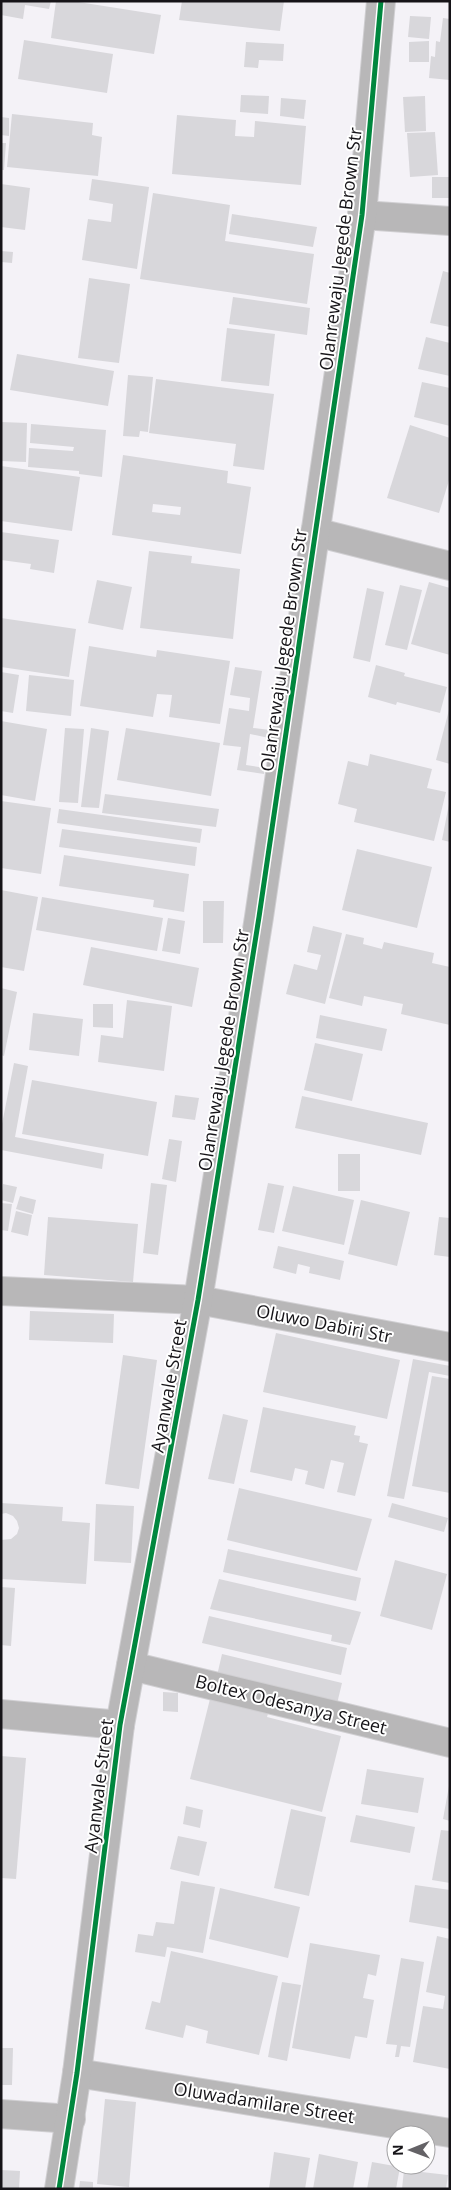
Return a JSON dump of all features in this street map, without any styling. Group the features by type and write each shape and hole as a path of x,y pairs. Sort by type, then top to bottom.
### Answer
{"street":[{"name":"Olanrewaju Jegede Brown Str","path":"198,1300 258,927 362,215 381,1"},
{"path":"362,215 450,220"},
{"path":"315,532 450,566"},
{"name":"Oluwo Dabiri Str","path":"1,1290 198,1300 450,1347"},
{"name":"Ayanwale Street","path":"59,2189 78,2073 120,1726 198,1300"},
{"name":"Boltex Odesanya Street","path":"132,1666 450,1743"},
{"path":"1,1714 120,1726"},
{"name":"Oluwadamilare Street","path":"78,2073 450,2133"},
{"path":"1,2114 71,2119"}],"building":[{"path":"1,1 51,1 49,9 25,5 23,19 1,15"},
{"path":"56,1 72,1 161,15 154,54 51,38"},
{"path":"182,1 284,1 280,31 179,20"},
{"path":"410,16 431,17 429,39 408,37"},
{"path":"443,18 450,19 450,80 429,78 431,56 435,57 436,41 440,42"},
{"path":"24,40 113,54 107,93 18,79"},
{"path":"429,41 429,62 409,62 409,42"},
{"path":"246,42 284,44 283,61 259,60 258,68 244,67"},
{"path":"241,95 269,96 268,114 240,112"},
{"path":"425,96 426,131 405,132 403,97"},
{"path":"281,98 306,100 304,119 280,116"},
{"path":"12,114 93,123 92,135 102,137 98,176 7,167"},
{"path":"177,115 236,120 235,136 254,137 255,121 306,126 301,185 172,174"},
{"path":"1,117 9,118 9,136 1,135"},
{"path":"435,132 438,175 410,177 407,133"},
{"path":"1,143 6,143 4,170 1,170"},
{"path":"432,177 450,177 450,198 432,198"},
{"path":"92,179 149,187 137,269 82,260 88,219 111,222 113,204 89,200"},
{"path":"1,184 30,188 25,230 1,227"},
{"path":"153,193 230,205 225,241 314,254 307,304 140,279"},
{"path":"232,214 317,227 313,247 229,234"},
{"path":"1,251 13,252 12,263 1,262"},
{"path":"443,271 450,273 450,327 430,323"},
{"path":"89,278 130,284 119,363 78,358"},
{"path":"233,297 310,308 307,335 229,324"},
{"path":"227,328 275,334 269,386 221,381"},
{"path":"426,337 450,343 450,376 418,369"},
{"path":"17,354 114,371 108,406 10,390"},
{"path":"128,375 153,377 148,432 140,431 139,437 123,436"},
{"path":"156,379 274,394 264,470 233,466 236,444 149,433"},
{"path":"422,382 450,388 450,426 414,417"},
{"path":"1,422 27,423 26,462 1,461"},
{"path":"31,424 106,430 102,477 79,474 79,471 28,467 29,448 73,451 74,447 30,443"},
{"path":"410,425 450,438 450,477 439,513 387,498"},
{"path":"123,455 228,471 227,483 251,487 241,554 112,535","holes":["153,504 181,507 180,515 152,512"]},
{"path":"1,466 80,477 72,531 1,521"},
{"path":"1,532 59,540 54,573 30,569 31,564 1,560"},
{"path":"149,551 192,556 191,563 240,569 233,639 140,628"},
{"path":"97,580 132,587 123,630 88,623"},
{"path":"429,582 450,588 450,655 411,644"},
{"path":"400,585 422,590 407,650 385,645"},
{"path":"367,588 384,592 370,662 353,658"},
{"path":"1,618 76,629 69,677 1,667"},
{"path":"89,646 156,657 157,650 230,661 220,724 169,717 172,695 157,694 153,717 80,706"},
{"path":"376,665 405,673 404,676 447,687 440,713 397,702 396,705 368,697"},
{"path":"235,667 262,671 253,728 270,730 269,738 250,734 246,765 265,768 264,774 237,770 241,747 223,745 229,708 249,711 250,698 230,695"},
{"path":"1,672 19,675 13,713 1,711"},
{"path":"29,675 74,680 71,716 26,711"},
{"path":"450,710 450,764 436,760"},
{"path":"1,721 47,729 35,801 1,795"},
{"path":"65,728 84,729 78,803 59,802"},
{"path":"91,728 109,731 99,808 81,807"},
{"path":"126,728 220,743 211,796 117,780"},
{"path":"370,754 432,769 427,788 446,792 434,841 354,822 357,809 338,804 348,761 368,766"},
{"path":"105,794 219,809 216,827 102,813"},
{"path":"1,801 51,808 41,874 1,868"},
{"path":"450,804 450,842 442,840"},
{"path":"59,809 202,829 200,843 57,823"},
{"path":"62,829 197,847 195,866 59,847"},
{"path":"357,849 432,867 417,928 342,910"},
{"path":"64,855 189,874 184,912 153,907 154,900 59,886"},
{"path":"1,890 38,897 24,971 1,967"},
{"path":"42,897 163,918 157,951 36,930"},
{"path":"203,901 224,901 223,943 203,943"},
{"path":"168,918 185,921 180,954 162,951"},
{"path":"313,926 342,933 325,1004 286,994 294,964 317,970 321,955 307,952"},
{"path":"346,934 364,938 363,944 382,949 384,942 434,953 432,963 450,967 450,1025 401,1014 403,1004 364,996 362,1006 329,998"},
{"path":"91,947 199,968 192,1007 83,985"},
{"path":"1,988 17,992 4,1056 1,1055"},
{"path":"127,1000 172,1006 164,1071 98,1062 101,1035 123,1038"},
{"path":"93,1004 113,1004 113,1028 93,1027"},
{"path":"33,1013 83,1019 79,1056 29,1050"},
{"path":"320,1015 387,1029 382,1051 316,1038"},
{"path":"315,1043 363,1054 352,1101 304,1090"},
{"path":"14,1063 28,1066 15,1137 104,1154 102,1169 1,1150 1,1129"},
{"path":"32,1080 157,1102 148,1156 22,1134"},
{"path":"175,1095 199,1098 195,1120 172,1117"},
{"path":"302,1096 428,1123 421,1155 295,1128"},
{"path":"169,1139 182,1141 176,1182 162,1179"},
{"path":"338,1154 360,1154 360,1191 338,1191"},
{"path":"151,1183 167,1185 158,1255 143,1253"},
{"path":"268,1183 284,1186 274,1233 258,1230"},
{"path":"3,1184 17,1187 13,1203 1,1200"},
{"path":"293,1186 354,1200 344,1245 282,1231"},
{"path":"20,1196 36,1200 33,1214 16,1209"},
{"path":"361,1200 410,1212 397,1266 348,1254"},
{"path":"1,1203 12,1204 8,1231 1,1230"},
{"path":"16,1211 32,1215 28,1236 11,1232"},
{"path":"48,1217 138,1224 133,1282 44,1275"},
{"path":"439,1217 450,1218 450,1257 434,1255"},
{"path":"278,1246 344,1261 340,1280 309,1273 310,1267 298,1264 296,1274 273,1268"},
{"path":"30,1311 114,1314 113,1343 29,1340"},
{"path":"276,1333 400,1360 387,1419 263,1392"},
{"path":"123,1355 157,1360 139,1489 105,1484"},
{"path":"413,1359 450,1366 450,1376 429,1372 404,1499 387,1496"},
{"path":"432,1376 450,1379 450,1493 412,1486"},
{"path":"263,1407 356,1426 354,1435 360,1436 359,1442 368,1444 355,1496 337,1492 344,1463 331,1460 324,1489 305,1484 308,1471 295,1468 292,1481 250,1472"},
{"path":"223,1414 248,1420 234,1484 208,1479"},
{"path":"239,1488 372,1519 357,1571 227,1540"},
{"path":"1,1503 63,1507 62,1521 90,1523 86,1584 1,1579 1,1540 11,1539 17,1534 19,1528 13,1516 6,1513 1,1514"},
{"path":"392,1503 448,1518 444,1532 388,1517"},
{"path":"96,1504 134,1506 131,1563 94,1561"},
{"path":"228,1549 361,1578 356,1601 223,1572"},
{"path":"395,1560 447,1574 432,1630 380,1616"},
{"path":"219,1579 361,1612 350,1645 331,1641 332,1635 210,1609"},
{"path":"1,1587 15,1588 11,1646 1,1645"},
{"path":"209,1616 347,1648 341,1675 202,1643"},
{"path":"222,1654 342,1683 336,1708 216,1680"},
{"path":"212,1691 270,1706 267,1717 341,1736 322,1812 190,1779"},
{"path":"163,1692 178,1693 178,1712 163,1711"},
{"path":"1,1756 26,1758 16,1879 1,1878"},
{"path":"367,1769 424,1778 418,1813 361,1804"},
{"path":"450,1786 450,1821 443,1819"},
{"path":"186,1806 203,1810 200,1828 183,1824"},
{"path":"291,1809 326,1817 309,1896 274,1888"},
{"path":"356,1815 415,1827 410,1853 350,1842"},
{"path":"441,1830 450,1831 450,1883 432,1880"},
{"path":"178,1836 207,1842 199,1876 170,1869"},
{"path":"181,1881 215,1887 203,1953 167,1947 165,1957 135,1952 138,1934 153,1936 156,1922 174,1924"},
{"path":"415,1885 450,1890 450,1929 409,1922"},
{"path":"220,1888 300,1907 288,1958 209,1939"},
{"path":"437,1936 450,1939 450,2069 413,2062 423,2006 443,2009 445,1996 426,1992"},
{"path":"310,1943 380,1955 376,1976 368,1974 363,1998 374,2000 367,2038 355,2036 350,2059 292,2048"},
{"path":"171,1951 278,1976 259,2055 206,2043 208,2031 186,2025 183,2038 145,2029 152,2001 160,2003"},
{"path":"401,1958 424,1962 410,2047 401,2046 399,2057 395,2057 397,2045 386,2044"},
{"path":"282,1982 301,1985 287,2061 268,2057"},
{"path":"1,2048 13,2048 12,2085 1,2085"},
{"path":"105,2099 136,2102 129,2187 97,2184"},
{"path":"274,2152 310,2158 305,2189 269,2189"},
{"path":"319,2154 358,2162 353,2189 313,2189"},
{"path":"372,2162 386,2164 386,2175 399,2175 396,2189 367,2189"},
{"path":"1,2170 20,2171 19,2189 1,2189"},
{"path":"403,2175 448,2175 446,2189 402,2189"},
{"path":"80,2181 93,2182 93,2189 79,2189"}],"cycle path":[{"path":"59,2189 77,2073 120,1725 198,1300 259,917 362,215 381,1"}]}
